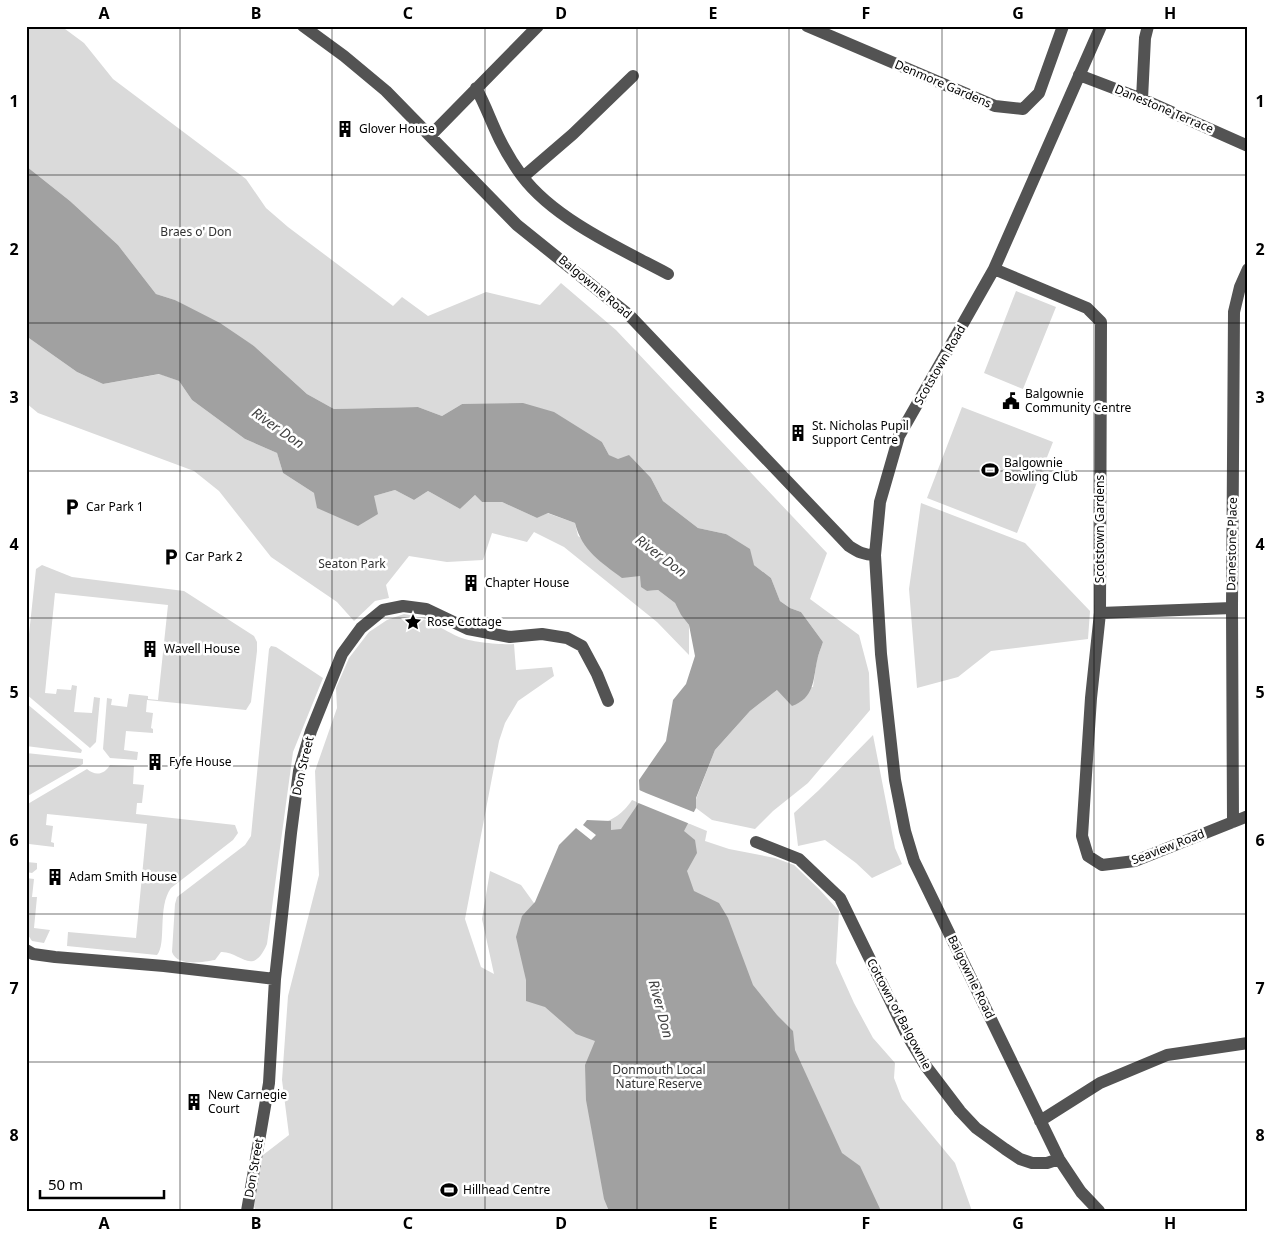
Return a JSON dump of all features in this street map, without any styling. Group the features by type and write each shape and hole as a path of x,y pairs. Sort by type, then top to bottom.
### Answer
{"street":[{"name":"Balgownie Road","path":"303,26 344,56 386,91 517,224 629,315 849,546 858,552 876,555"},
{"path":"430,136 538,26"},
{"name":"Denmore Gardens","path":"807,26 995,106 1023,109 1039,93 1063,26"},
{"name":"Scotstown Road","path":"888,726 881,654 876,555 880,502 899,436 994,269 1101,26"},
{"path":"1142,99 1148,26"},
{"name":"Danestone Terrace","path":"1079,75 1142,99 1248,146"},
{"path":"523,177 573,134 632,76"},
{"path":"476,88 486,106 500,141 523,177 550,205 566,217 668,274"},
{"name":"Danestone Place","path":"1233,822 1234,312 1240,287 1248,268"},
{"name":"Scotstown Gardens","path":"994,269 1087,308 1101,322 1100,613 1091,698 1082,836 1088,856"},
{"name":"Don Street","path":"247,1211 269,1083 275,979 291,833 300,771 304,751 342,654 361,628 383,610 403,606 426,609 468,629 510,637 542,634 568,638 582,646 597,674 608,701"},
{"path":"1100,613 1232,608"},
{"name":"Balgownie Road","path":"888,726 895,780 905,831 914,861 1059,1159 1081,1192 1099,1211"},
{"name":"Seaview Road","path":"1088,856 1102,865 1135,861 1248,816"},
{"name":"Cottown of Balgownie","path":"756,842 799,859 840,898 925,1066 960,1111 976,1128 1020,1159 1032,1163 1047,1163 1059,1159"},
{"path":"26,950 33,954 55,957 164,966 275,979"},
{"path":"1040,1121 1100,1083 1167,1055 1248,1043"}],"green space":[{"name":"Braes o' Don","path":"26,26 61,26 84,43 113,79 246,179 266,208 288,227 393,306 402,297 428,316 486,292 540,305 561,283 616,330 827,553 810,599 859,635 869,673 870,710 808,783 773,811 755,829 712,820 696,808 696,799 715,750 750,711 777,690 813,687 817,659 823,642 801,612 790,608 780,601 771,578 754,565 726,534 698,528 663,501 651,478 609,455 602,442 462,404 442,416 418,407 334,409 307,394 254,346 175,300 156,294 118,245 70,201 26,166"},
{"path":"1016,291 1056,307 1023,389 984,373"},
{"name":"Seaton Park","path":"26,336 77,372 103,384 160,374 179,381 192,400 245,439 277,453 283,473 314,493 374,496 395,490 414,500 428,491 460,509 475,495 482,502 502,502 537,518 547,513 575,523 578,536 640,576 647,591 658,590 675,603 689,625 689,655 657,622 564,547 534,532 527,542 492,533 483,560 447,562 409,556 386,585 389,598 375,601 354,621 337,602 271,557 219,491 194,471 38,413 26,403"},
{"name":"Balgownie Bowling Club","path":"962,407 1053,442 1017,533 927,498"},
{"path":"921,503 1025,543 1090,611 1088,639 991,651 958,677 917,688 909,589"},
{"path":"42,565 72,577 184,591 254,636 257,642 257,651 251,702 246,710 147,700 146,712 153,713 151,728 153,733 126,731 124,750 138,752 137,760 110,758 103,749 107,698 112,699 111,705 127,707 129,694 148,696 148,699 158,700 168,605 55,593 45,693 56,694 57,689 71,690 72,685 77,686 74,712 92,713 94,697 100,698 96,742 90,748 26,694 26,662 36,569"},
{"name":"Donmouth Local Nature Reserve","path":"404,614 427,620 464,639 486,643 514,644 516,670 552,667 554,676 518,701 505,723 499,741 465,919 481,967 494,974 482,919 490,871 521,885 539,910 584,842 598,841 598,826 621,813 632,800 707,831 705,841 729,849 775,858 794,865 839,911 836,963 854,1003 873,1038 895,1063 894,1078 902,1099 955,1163 972,1211 256,1211 254,1207 263,1155 289,1135 282,1080 288,996 319,875 315,771 337,708 336,688 349,658 369,632 387,620"},
{"path":"271,646 276,647 323,678 293,752 267,944 262,954 251,961 221,952 215,960 185,962 175,957 172,952 177,897 245,845 251,836 269,649"},
{"path":"26,703 82,750 81,753 26,746"},
{"path":"873,735 895,848 902,864 872,878 856,863 825,840 798,846 794,813"},
{"path":"26,753 83,759 83,764 26,797"},
{"path":"110,765 134,766 133,784 144,785 142,803 137,803 136,814 235,825 238,833 233,840 171,888 164,905 161,943 157,955 67,946 68,932 136,938 147,824 47,814 46,825 53,826 51,842 54,843 54,847 29,844 27,862 37,863 37,869 32,873 26,872 26,805 87,769 93,773 102,773"},
{"path":"26,878 34,879 32,897 37,897 34,928 50,930 44,943 32,941 26,932"}],"water":[{"name":"River Don","path":"26,166 70,201 118,245 156,294 175,300 220,323 254,346 307,394 334,409 418,407 442,416 462,404 523,403 554,412 602,442 609,455 618,459 629,455 651,478 663,501 698,528 726,534 750,549 754,565 771,578 780,601 790,608 801,612 823,642 817,659 813,682 809,694 805,698 792,706 777,690 750,711 715,750 696,798 696,808 684,831 695,840 697,853 687,871 694,891 719,903 728,918 753,985 777,1015 793,1031 795,1050 842,1153 860,1166 881,1211 609,1211 604,1199 586,1100 585,1065 595,1041 576,1034 545,1007 526,1001 526,980 516,937 522,916 535,902 559,845 576,828 591,840 596,835 583,825 587,820 611,821 611,830 621,829 640,801 639,780 666,741 673,700 686,684 695,656 689,625 675,603 658,590 647,591 641,587 640,576 622,578 607,567 587,548 578,533 575,523 548,513 537,518 502,502 482,502 475,495 460,509 428,491 414,500 395,490 374,496 378,514 358,526 317,508 314,493 283,473 277,453 245,439 192,400 179,381 159,374 103,384 77,372 26,336"}],"pier":[{"path":"637,789 696,813 690,824 636,802"}],"place":[{"name":"Glover House","path":"345,129"},
{"name":"Balgownie Community Centre","path":"1011,401"},
{"name":"St. Nicholas Pupil Support Centre","path":"798,433"},
{"name":"Balgownie Bowling Club","path":"990,470"},
{"name":"Car Park 1","path":"72,507"},
{"name":"Car Park 2","path":"171,557"},
{"name":"Chapter House","path":"471,583"},
{"name":"Rose Cottage","path":"413,622"},
{"name":"Wavell House","path":"150,649"},
{"name":"Fyfe House","path":"155,762"},
{"name":"Adam Smith House","path":"55,877"},
{"name":"New Carnegie Court","path":"194,1102"},
{"name":"Hillhead Centre","path":"449,1190"}]}
